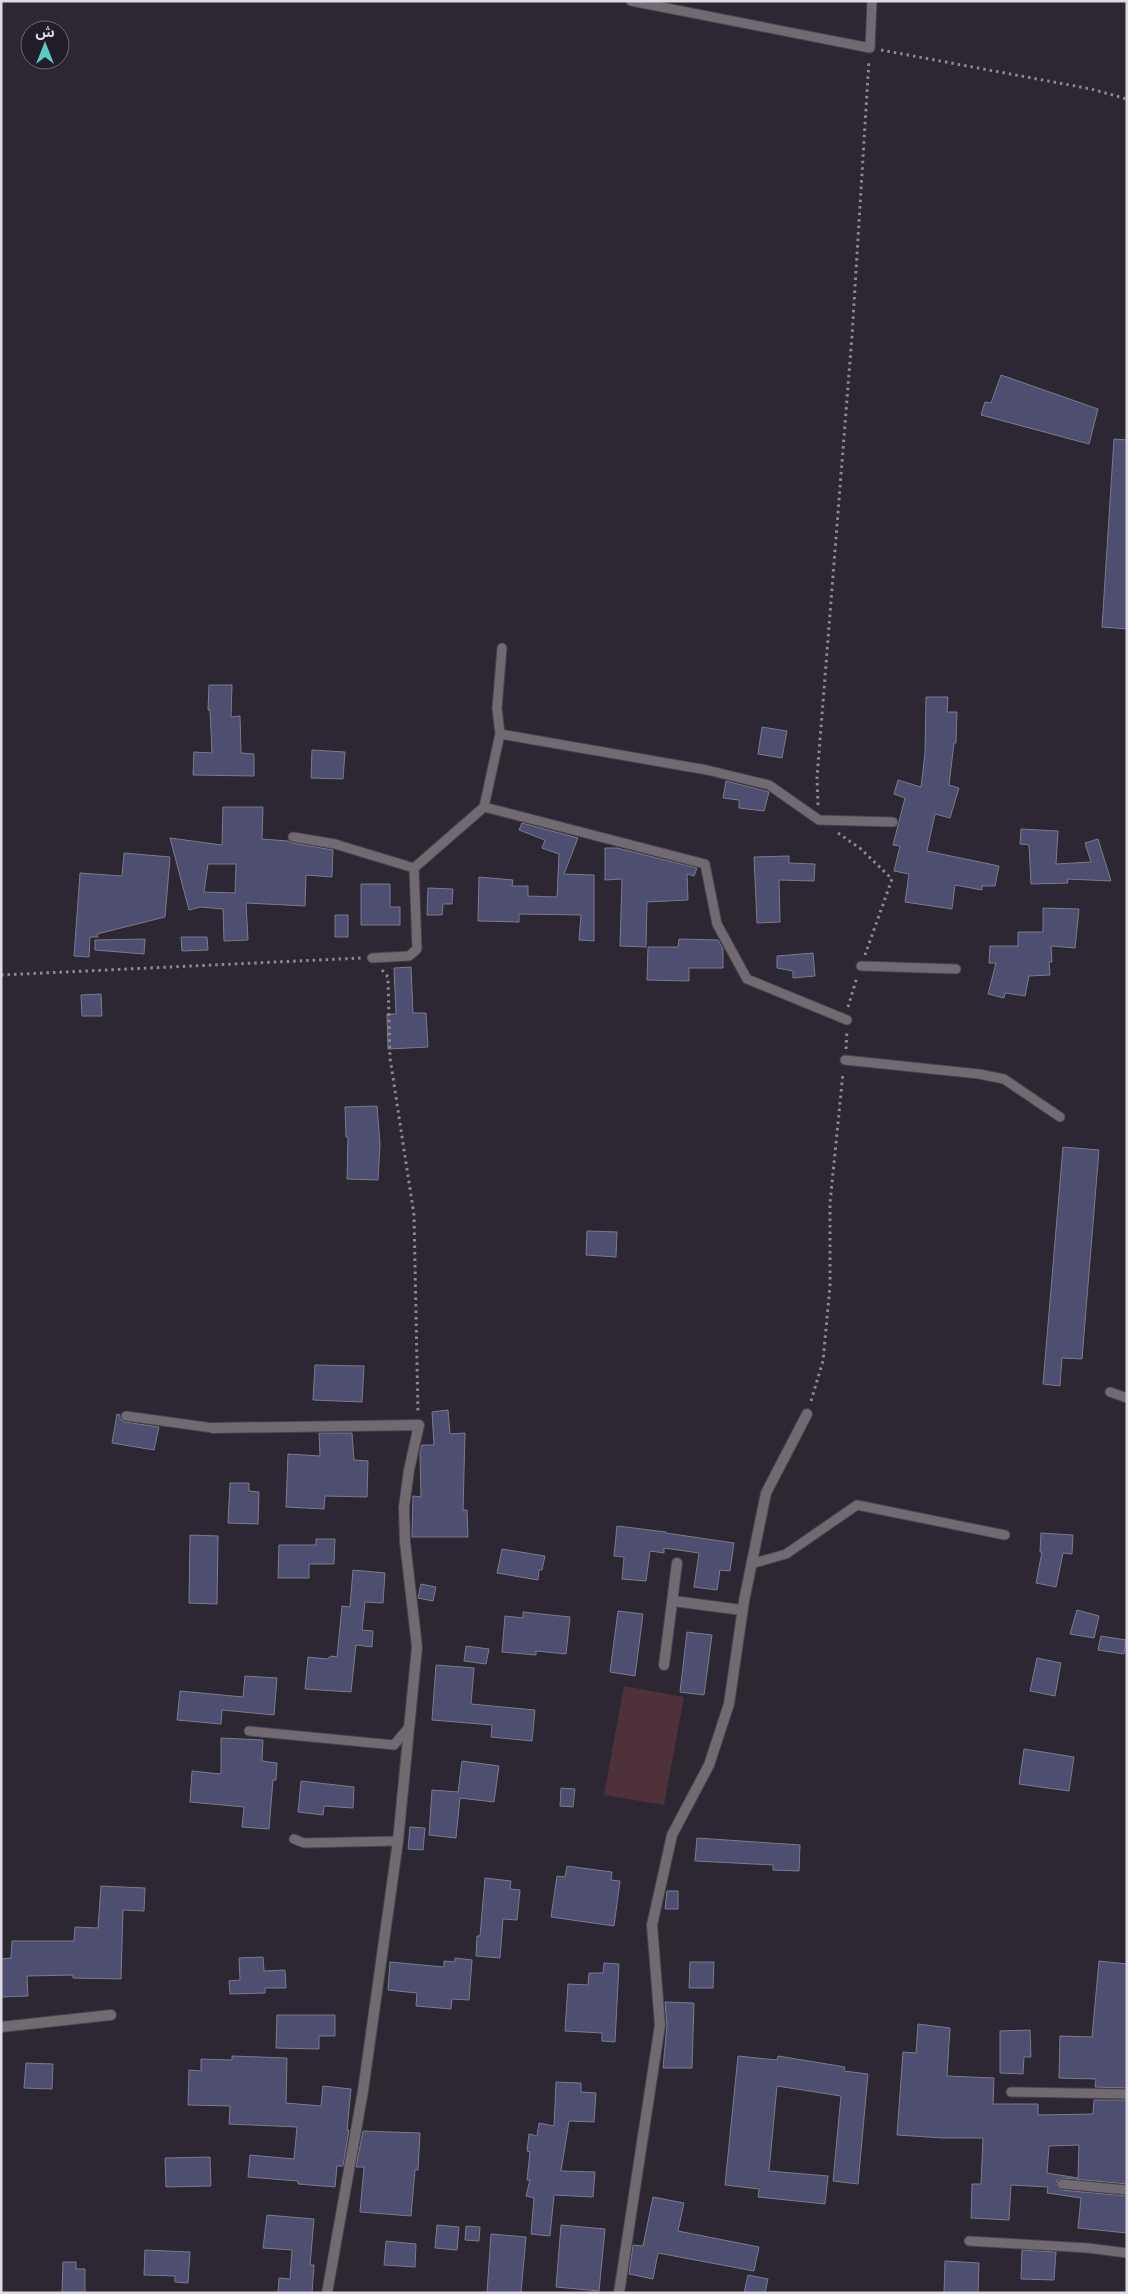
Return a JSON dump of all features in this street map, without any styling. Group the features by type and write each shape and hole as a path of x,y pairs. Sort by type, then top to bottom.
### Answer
{"street":[{"path":"619,2293 660,2025 652,1924 672,1835 709,1765 729,1704 742,1610 766,1494 807,1414"},
{"path":"213,1428 419,1425 409,1470 404,1507 405,1542 417,1647 398,1841 363,2091 327,2293"},
{"path":"664,1665 677,1563"},
{"path":"673,1601 742,1610"},
{"path":"1,2027 111,2015"}],"lane":[{"path":"631,1 870,48 872,1"},
{"path":"414,868 484,807 500,734 496,708 502,648"},
{"path":"500,734 707,770 769,785 819,820 893,822"},
{"path":"484,807 705,864 717,924 747,978 847,1020"},
{"path":"293,837 335,844 414,868"},
{"path":"372,958 409,956 417,949 414,868"},
{"path":"861,966 956,969"},
{"path":"845,1060 979,1074 1004,1079 1060,1117"},
{"path":"1110,1392 1127,1398"},
{"path":"126,1416 213,1428"},
{"path":"751,1564 786,1554 856,1505 1005,1535"},
{"path":"249,1731 394,1745 409,1727"},
{"path":"294,1839 304,1843 398,1841"},
{"path":"1011,2092 1127,2094"},
{"path":"1062,2184 1127,2190"},
{"path":"969,2241 1088,2248 1127,2253"}],"path":[{"path":"807,1414 824,1352 830,1286 830,1203 845,1060 849,1000 892,879 861,849 819,820 818,769 852,336 870,48 1091,89 1127,98"},
{"path":"1,975 372,958 388,977 390,1058 414,1215 419,1425"}],"shaded area":[{"path":"624,1686 684,1697 664,1805 604,1795"}],"building":[{"path":"1001,375 1098,409 1089,444 981,415 985,402 991,403"},
{"path":"1114,439 1127,440 1127,629 1102,627"},
{"path":"209,685 232,685 231,717 240,716 241,753 254,754 254,776 193,775 194,752 212,753 210,710 208,710"},
{"path":"926,697 948,697 947,712 957,712 956,743 954,743 949,785 959,788 950,818 935,814 927,851 999,866 995,886 982,886 982,890 955,885 952,909 905,902 909,874 894,871 900,846 893,845 905,798 894,794 898,780 921,787 925,753"},
{"path":"762,727 787,731 782,758 758,754"},
{"path":"312,750 345,752 343,779 311,778"},
{"path":"726,781 769,792 764,811 739,808 739,800 723,798"},
{"path":"223,807 263,807 262,839 288,841 333,850 332,877 306,875 305,906 246,903 248,940 224,941 223,909 201,907 189,910 170,838 222,845","holes":["208,864 236,864 235,893 204,892"]},
{"path":"522,823 578,838 564,874 594,875 594,941 579,940 581,915 519,914 519,922 478,921 479,877 513,880 512,886 528,886 528,896 557,897 559,854 542,848 545,840 519,830"},
{"path":"1021,829 1058,831 1056,864 1091,862 1085,843 1098,839 1111,881 1067,879 1068,883 1031,884 1029,845 1020,844"},
{"path":"605,848 617,848 697,868 694,876 687,874 688,900 647,902 646,947 620,946 622,879 605,880"},
{"path":"124,853 170,857 165,917 97,934 98,937 90,937 89,957 74,956 80,873 122,876"},
{"path":"789,856 789,863 815,864 814,881 779,880 780,922 757,923 754,857"},
{"path":"361,884 390,884 390,907 400,907 400,925 361,925"},
{"path":"428,888 453,889 452,904 443,904 442,915 427,915"},
{"path":"1043,908 1079,909 1075,948 1051,946 1052,962 1049,962 1050,975 1029,976 1025,996 1005,993 1004,998 988,994 996,963 989,963 990,946 1018,946 1018,932 1043,932"},
{"path":"335,915 348,915 348,937 335,937"},
{"path":"181,937 207,937 208,950 182,951"},
{"path":"145,939 144,954 95,950 95,940"},
{"path":"679,939 718,940 723,949 723,968 689,968 689,981 647,980 648,947 678,947"},
{"path":"813,953 815,976 793,978 793,971 777,968 777,956"},
{"path":"411,967 413,1013 426,1013 428,1047 388,1049 387,1014 396,1014 394,968"},
{"path":"101,994 102,1016 82,1016 81,995"},
{"path":"377,1106 380,1144 378,1180 347,1179 348,1137 346,1137 345,1107"},
{"path":"1063,1147 1099,1150 1082,1359 1062,1358 1060,1386 1043,1384"},
{"path":"587,1231 617,1232 616,1257 586,1255"},
{"path":"315,1365 364,1366 362,1402 313,1400"},
{"path":"448,1410 450,1434 465,1433 463,1510 467,1510 468,1537 412,1537 413,1496 421,1497 420,1453 422,1445 434,1445 432,1412"},
{"path":"117,1414 125,1422 159,1427 154,1450 112,1443"},
{"path":"319,1433 352,1433 354,1460 368,1461 367,1497 325,1496 324,1509 286,1507 288,1454 320,1456"},
{"path":"230,1483 249,1483 249,1491 259,1492 258,1524 228,1523"},
{"path":"617,1526 734,1543 730,1571 720,1570 717,1590 694,1587 699,1553 664,1548 664,1553 650,1551 646,1581 622,1579 624,1557 614,1556"},
{"path":"1041,1533 1073,1535 1072,1554 1063,1553 1056,1587 1036,1583 1042,1552 1040,1552"},
{"path":"190,1535 218,1536 217,1604 189,1603"},
{"path":"316,1539 335,1539 334,1564 309,1564 309,1578 278,1578 279,1545 316,1545"},
{"path":"502,1549 545,1556 542,1570 539,1570 538,1580 497,1573"},
{"path":"353,1570 385,1573 383,1603 365,1602 362,1630 373,1631 372,1647 356,1645 351,1692 305,1689 308,1657 327,1659 331,1656 337,1657 342,1606 350,1607"},
{"path":"421,1584 436,1587 433,1601 418,1598"},
{"path":"1077,1610 1099,1616 1094,1638 1070,1634"},
{"path":"618,1611 643,1614 635,1676 610,1672"},
{"path":"523,1612 570,1617 566,1654 536,1651 536,1655 502,1652 505,1616 523,1618"},
{"path":"687,1632 712,1635 704,1695 680,1692"},
{"path":"1101,1636 1126,1640 1124,1654 1098,1650"},
{"path":"466,1646 489,1649 486,1664 464,1661"},
{"path":"1037,1658 1061,1663 1055,1696 1030,1691"},
{"path":"436,1665 474,1668 471,1704 535,1710 532,1741 491,1737 492,1725 432,1720"},
{"path":"245,1676 277,1678 274,1715 222,1710 221,1724 177,1720 180,1691 243,1697"},
{"path":"221,1738 263,1740 262,1761 277,1763 276,1780 273,1780 269,1829 242,1827 244,1807 190,1802 192,1771 221,1774"},
{"path":"1024,1749 1074,1757 1069,1791 1019,1784"},
{"path":"462,1761 499,1766 494,1802 460,1798 456,1838 429,1835 432,1790 458,1792"},
{"path":"301,1781 354,1787 353,1808 324,1806 323,1815 298,1812"},
{"path":"561,1788 575,1789 573,1807 560,1806"},
{"path":"410,1827 425,1828 423,1850 408,1849"},
{"path":"697,1838 800,1845 799,1871 773,1870 773,1865 695,1861"},
{"path":"567,1866 612,1872 611,1880 620,1881 614,1926 551,1917 557,1876 565,1877"},
{"path":"485,1878 511,1881 510,1889 520,1890 517,1920 503,1919 500,1958 476,1956 477,1936 480,1936"},
{"path":"101,1886 145,1888 144,1911 123,1910 121,1979 73,1978 73,1975 27,1976 28,1996 1,1997 1,1959 11,1958 12,1941 74,1941 75,1927 98,1928"},
{"path":"667,1891 678,1891 678,1909 665,1909"},
{"path":"263,1957 264,1971 285,1970 286,1988 265,1988 265,1993 230,1994 229,1981 240,1980 239,1958"},
{"path":"455,1958 472,1960 469,2000 452,1999 451,2009 416,2006 417,1993 388,1990 390,1962 444,1967 444,1961 455,1962"},
{"path":"1099,1961 1127,1964 1127,2088 1095,2087 1096,2079 1059,2078 1060,2036 1092,2037"},
{"path":"690,1962 714,1962 713,1988 689,1988"},
{"path":"604,1963 619,1964 615,2042 602,2041 602,2033 565,2031 568,1984 588,1985 589,1973 603,1973"},
{"path":"665,2002 694,2003 692,2068 663,2068 667,2025"},
{"path":"277,2015 335,2015 335,2036 319,2036 319,2049 276,2048"},
{"path":"918,2024 950,2028 947,2076 994,2078 993,2104 1038,2104 1038,2115 1093,2114 1094,2100 1127,2100 1127,2184 1063,2178 1057,2180 1056,2184 1061,2190 1127,2196 1127,2233 1078,2228 1081,2198 1047,2193 1048,2187 1011,2185 1009,2220 971,2218 972,2184 981,2184 983,2138 897,2135 903,2052 916,2053","holes":["1079,2145 1078,2178 1047,2173 1049,2146"]},
{"path":"1030,2030 1031,2057 1024,2057 1023,2074 1000,2073 1000,2031"},
{"path":"232,2056 287,2058 286,2103 321,2106 323,2086 351,2089 347,2130 349,2130 343,2166 337,2166 335,2187 298,2184 298,2181 248,2177 250,2155 294,2159 297,2127 229,2124 230,2106 188,2105 189,2070 201,2071 201,2059 232,2060"},
{"path":"738,2056 777,2060 778,2056 845,2067 844,2071 868,2074 858,2184 833,2181 841,2096 777,2086 769,2171 828,2176 825,2204 758,2197 759,2189 725,2185"},
{"path":"26,2063 53,2064 52,2089 24,2088"},
{"path":"556,2082 581,2083 581,2092 596,2093 594,2122 569,2121 561,2171 595,2172 593,2197 554,2195 550,2236 531,2234 534,2198 526,2196 530,2180 527,2180 530,2152 527,2151 529,2134 537,2136 539,2123 554,2126"},
{"path":"363,2131 420,2133 418,2170 415,2170 411,2216 360,2212 364,2167 356,2167"},
{"path":"210,2157 211,2186 166,2187 165,2158"},
{"path":"653,2197 684,2203 678,2231 759,2247 754,2271 658,2253 653,2279 629,2274 633,2245 643,2246"},
{"path":"267,2215 314,2219 310,2265 314,2265 312,2293 278,2293 279,2278 290,2279 292,2250 263,2248"},
{"path":"437,2225 459,2227 457,2250 435,2248"},
{"path":"561,2225 605,2229 599,2291 556,2287"},
{"path":"466,2226 480,2227 479,2241 465,2240"},
{"path":"491,2234 526,2237 521,2293 487,2293"},
{"path":"386,2241 416,2244 415,2267 384,2265"},
{"path":"145,2250 190,2252 188,2283 175,2282 175,2276 144,2275"},
{"path":"1022,2250 1056,2252 1054,2280 1021,2279"},
{"path":"945,2261 979,2263 978,2293 944,2293"},
{"path":"63,2262 76,2262 76,2269 85,2269 85,2293 62,2293"},
{"path":"748,2275 768,2279 765,2293 744,2293"}]}
